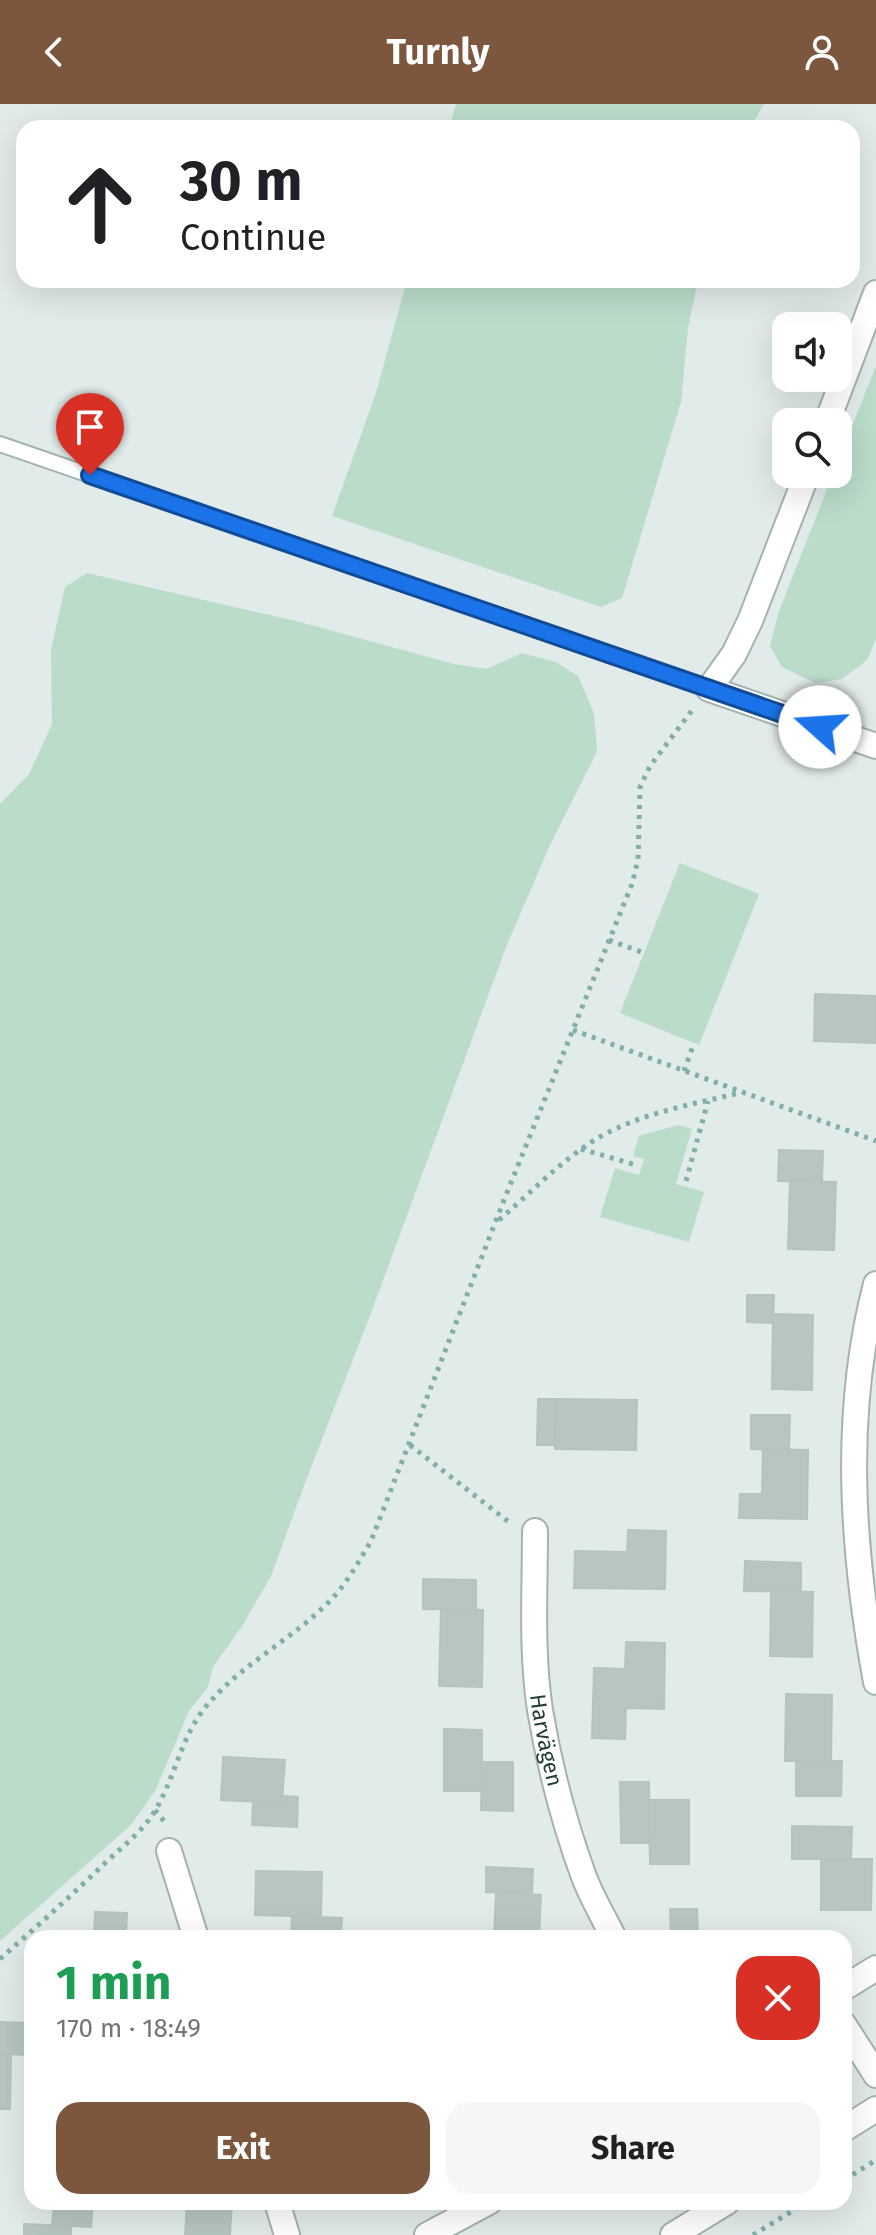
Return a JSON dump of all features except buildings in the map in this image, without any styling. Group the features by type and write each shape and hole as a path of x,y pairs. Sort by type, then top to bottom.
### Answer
{"street":[{"path":"832,408 876,293"},
{"path":"802,488 750,621 734,654 709,689 876,746"},
{"path":"876,1284 860,1378 854,1476 859,1575 876,1682"},
{"name":"Harvägen","path":"535,1531 535,1651 540,1709 556,1782 580,1864 610,1930"},
{"path":"169,1851 194,1930"},
{"path":"852,1983 876,1968"},
{"path":"852,2038 876,2075"},
{"path":"852,2124 876,2109"},
{"path":"279,2210 287,2235"},
{"path":"427,2235 474,2210"},
{"path":"673,2235 714,2210"}],"lane":[{"path":"0,444 709,689"}],"path":[{"path":"33,1930 149,1820 163,1797 191,1729 207,1705 337,1594 371,1541 636,871 638,799 643,778 709,689"},
{"path":"609,940 644,953"},
{"path":"573,1030 876,1141"},
{"path":"684,1071 694,1043"},
{"path":"498,1221 581,1149 612,1131 742,1092"},
{"path":"686,1181 708,1100"},
{"path":"581,1149 636,1165"},
{"path":"410,1445 518,1528 535,1531"},
{"path":"0,1959 24,1938"},
{"path":"852,2175 876,2160"},
{"path":"753,2235 794,2210"}],"green space":[{"path":"456,104 764,104 755,120 451,120"},
{"path":"405,288 696,288 688,328 681,402 622,598 601,607 332,516 376,393"},
{"path":"876,366 876,639 867,660 842,679 815,683 782,667 770,646 779,611 827,488 852,488 852,427"},
{"path":"87,573 300,622 454,664 487,669 522,653 556,662 578,676 594,713 597,752 550,845 506,947 271,1576 244,1623 213,1667 208,1687 189,1711 155,1791 131,1825 0,1941 0,804 29,774 52,724 51,650 65,587"},
{"path":"680,863 759,894 699,1045 620,1013"},
{"path":"678,1125 692,1129 676,1184 704,1192 689,1242 600,1217 615,1168 639,1175 644,1159 633,1156 639,1136"}],"route":[{"path":"90,475 820,727"}]}
